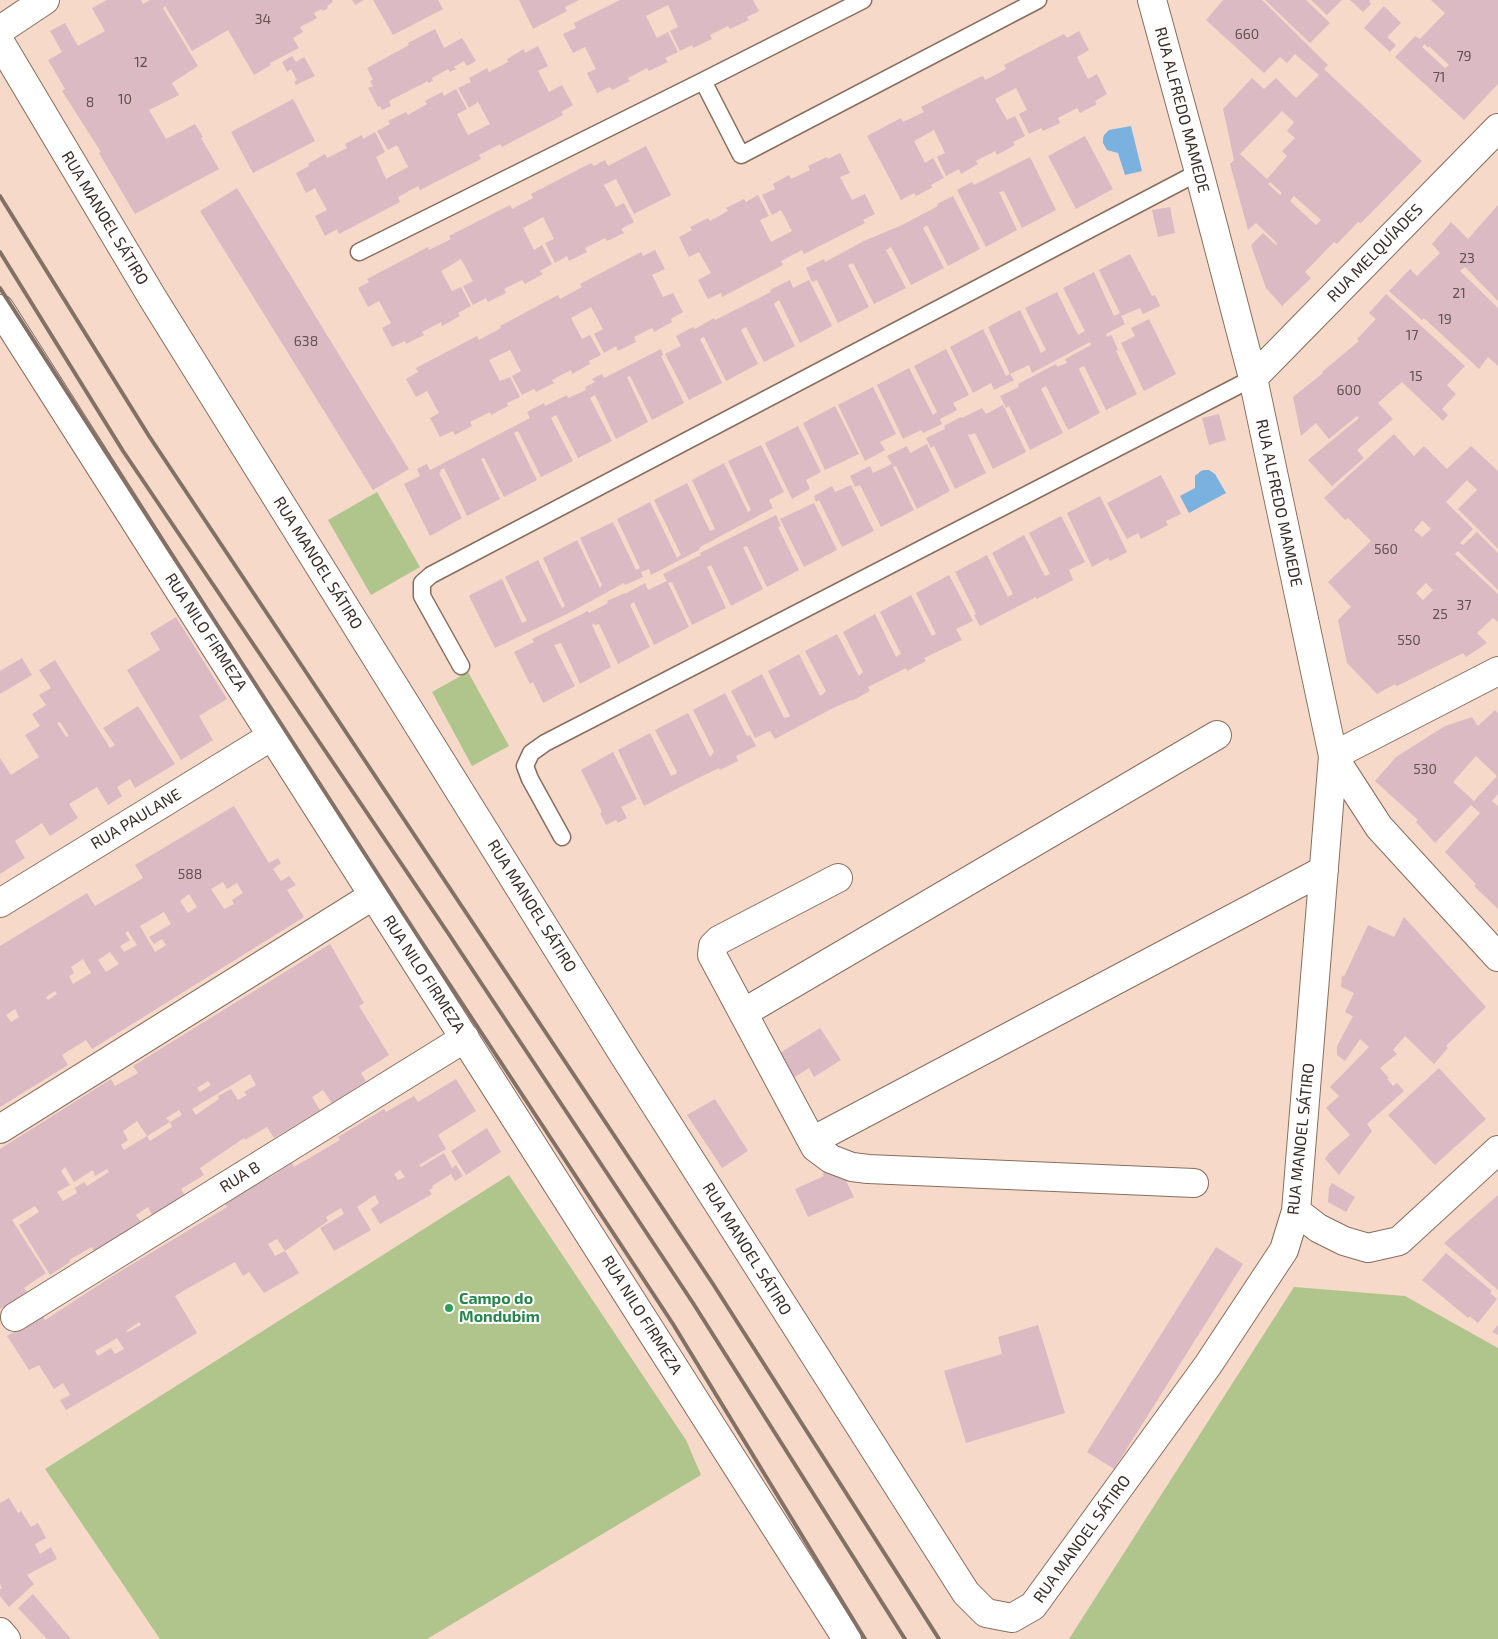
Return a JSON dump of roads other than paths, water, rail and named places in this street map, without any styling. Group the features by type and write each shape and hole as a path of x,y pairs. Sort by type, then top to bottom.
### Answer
{"street":[{"path":"0,30 45,0"},
{"name":"RUA ALFREDO MAMEDE","path":"1156,3 1253,378 1334,756 1379,827 1498,957"},
{"name":"RUA MANOEL SÁTIRO","path":"0,42 152,297 625,1057 966,1593 986,1614 1012,1618 1033,1606 1208,1365 1284,1250 1296,1211 1334,756"},
{"name":"RUA MELQUÍADES","path":"1253,378 1498,128"},
{"name":"RUA NILO FIRMEZA","path":"0,309 847,1639"},
{"path":"1334,756 1498,671"},
{"path":"743,1013 1217,735"},
{"name":"RUA PAULANE","path":"0,903 272,736"},
{"path":"812,1142 1324,870"},
{"path":"838,878 719,940 714,946 712,954 815,1147 831,1159 852,1168 1194,1184"},
{"path":"0,1129 374,894"},
{"name":"RUA B","path":"15,1317 465,1038"},
{"path":"1296,1211 1318,1228 1352,1244 1368,1248 1399,1241 1498,1150"},
{"path":"0,1632 6,1639"}],"lane":[{"path":"359,252 863,0"},
{"path":"703,81 741,155 1038,0"},
{"path":"461,666 422,596 422,583 431,575 1199,172"},
{"path":"562,837 530,779 525,766 531,752 562,734 1253,378"}],"water":[{"path":"1131,126 1142,171 1125,175 1118,153 1107,150 1103,139 1109,130"},
{"path":"1204,470 1209,470 1215,474 1226,493 1189,513 1180,496 1195,488 1195,476"}],"railway":[{"path":"0,196 149,436 713,1284 939,1639"},
{"path":"0,252 123,451 448,933 693,1303 905,1639"},
{"path":"0,288 421,941 673,1324 865,1639"}],"place":[{"name":"Campo do Mondubim","path":"449,1308"}]}
